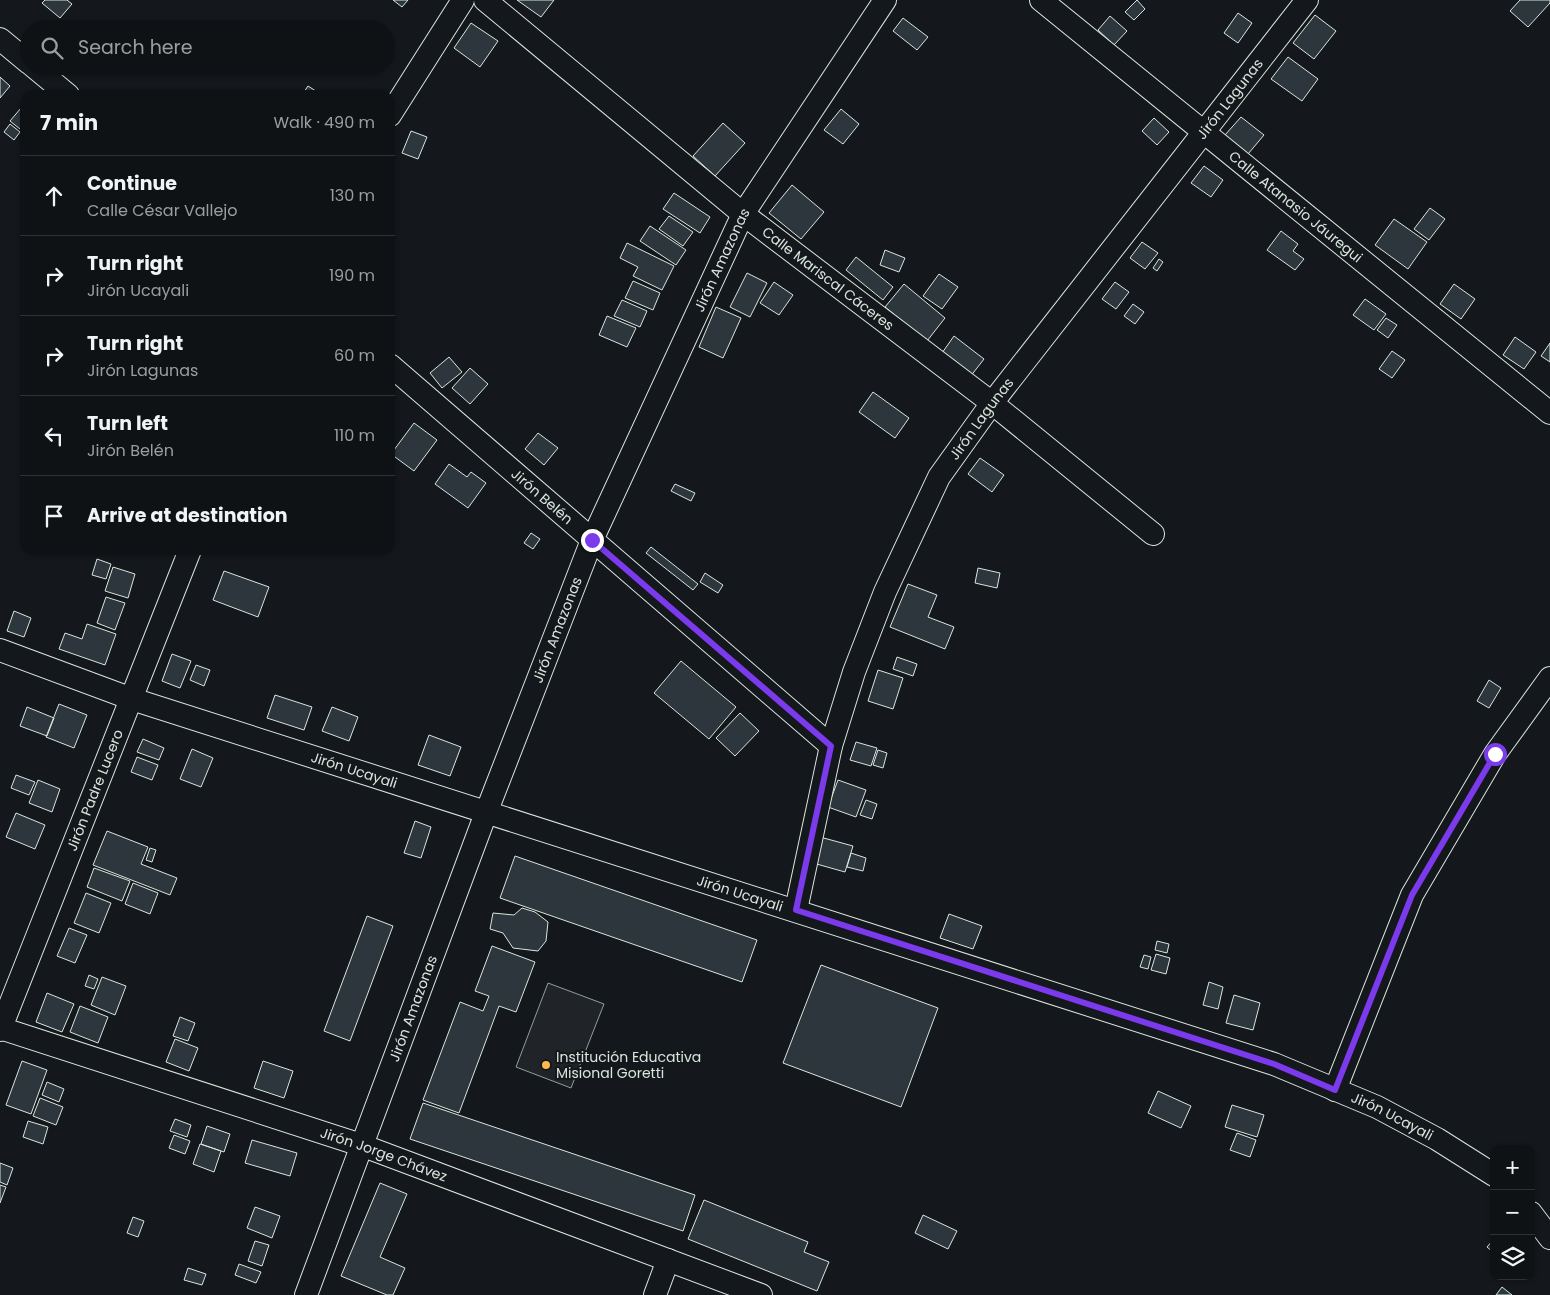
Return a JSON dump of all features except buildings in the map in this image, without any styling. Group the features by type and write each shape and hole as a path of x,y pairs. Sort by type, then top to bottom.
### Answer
{"street":[{"path":"395,107 463,0"},
{"name":"Calle Mariscal Cáceres","path":"485,0 743,214 992,403 1153,534"},
{"name":"Jirón Amazonas","path":"306,1295 486,813 592,540 743,214 885,0"},
{"name":"Calle Atanasio Jáuregui","path":"1041,0 1550,413"},
{"name":"Jirón Lagunas","path":"796,910 831,746 861,654 885,592 939,477 992,403 1307,0"},
{"path":"0,39 20,56"},
{"path":"44,75 62,90"},
{"name":"Jirón Belén","path":"395,369 831,746"},
{"name":"Jirón Padre Lucero","path":"0,1029 188,555"},
{"name":"Jirón Ucayali","path":"0,650 132,699 1274,1064 1377,1107 1437,1139 1490,1172"},
{"path":"1335,1090 1412,895 1495,754 1550,678"},
{"name":"Jirón Jorge Chávez","path":"0,1029 361,1145 761,1295"},
{"path":"1535,1218 1550,1238"},
{"path":"655,1295 668,1260"}],"shaded area":[{"path":"548,983 604,1004 571,1088 516,1067"}],"place":[{"name":"Institución Educativa Misional Goretti","path":"546,1065"}],"route":[{"path":"592,540 831,746 796,910 1274,1064 1335,1090 1412,895 1495,754"}]}
